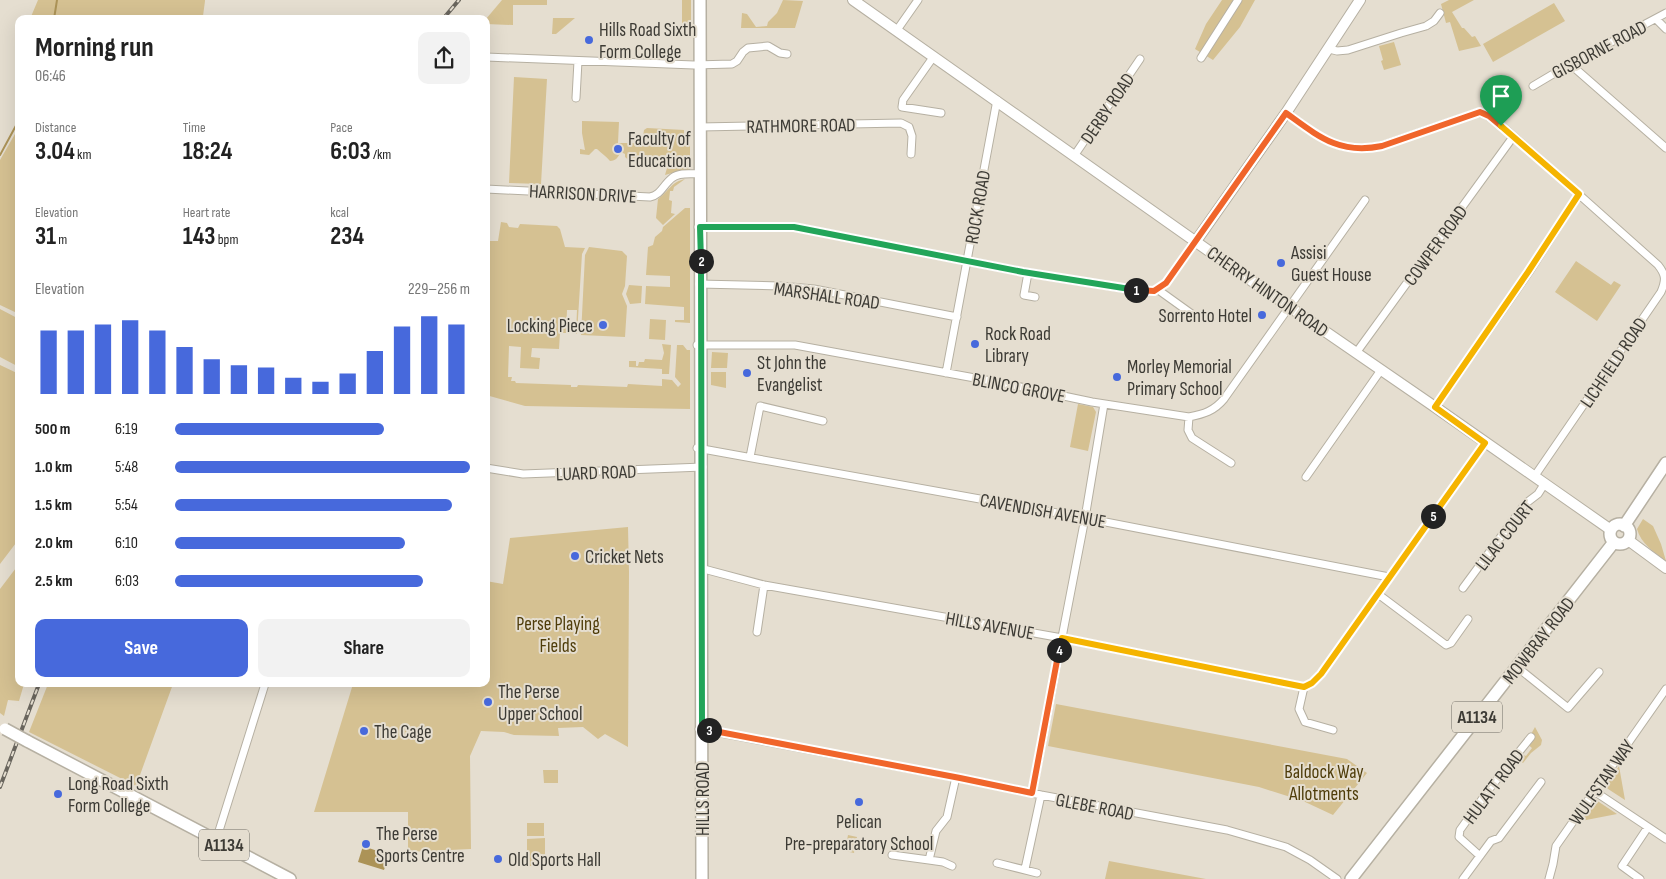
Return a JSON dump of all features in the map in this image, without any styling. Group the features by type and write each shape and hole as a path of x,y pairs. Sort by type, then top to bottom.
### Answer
{"main road":[{"name":"HILLS ROAD","path":"700,0 699,448 703,467 699,567 699,729 702,879"},
{"path":"1624,526 1666,464"},
{"path":"1615,526 1624,526 1629,531 1628,540 1623,544 1614,542 1610,537 1610,530 1615,526"},
{"name":"MOWBRAY ROAD","path":"1352,879 1614,542"},
{"name":"A1134","path":"2,728 290,879"}],"street":[{"name":"CHERRY HINTON ROAD","path":"853,0 1610,530"},
{"path":"897,30 918,0"},
{"path":"1201,58 1238,0"},
{"path":"698,227 794,227 1028,272 1129,289 1154,291 1166,283 1196,241 1286,113 1360,0"},
{"name":"GISBORNE ROAD","path":"1532,86 1666,12"},
{"path":"1328,49 1337,51 1348,50 1426,26 1434,21 1440,13"},
{"path":"1656,19 1666,28"},
{"path":"490,57 732,64 748,48 768,46 780,53 787,54"},
{"path":"934,56 903,100 902,107 942,113"},
{"name":"DERBY ROAD","path":"1074,156 1140,58"},
{"path":"576,98 578,61"},
{"path":"1570,64 1666,148"},
{"name":"ROCK ROAD","path":"946,373 997,100"},
{"name":"LICHFIELD ROAD","path":"1286,113 1327,141 1359,148 1371,148 1382,146 1480,112 1489,116 1658,264 1665,277 1664,284 1534,477"},
{"name":"RATHMORE ROAD","path":"700,127 901,123 909,127 912,136 911,154"},
{"name":"COWPER ROAD","path":"1356,353 1513,137"},
{"name":"HARRISON DRIVE","path":"490,189 650,197 657,195 673,177 685,174 700,174"},
{"path":"1435,407 1579,194"},
{"name":"BLINCO GROVE","path":"699,345 796,345 1104,404 1189,417 1208,412 1219,405 1365,200"},
{"path":"1028,272 1024,295 1035,297"},
{"name":"MARSHALL ROAD","path":"699,284 780,286 814,289 957,317"},
{"path":"1157,289 1196,317"},
{"path":"1306,477 1381,370"},
{"path":"1032,793 1085,518 1104,404"},
{"path":"750,456 760,406 823,422"},
{"path":"1189,417 1188,430 1192,438 1231,463"},
{"path":"1333,730 1305,722 1299,709 1304,687 1312,683 1321,674 1485,443"},
{"name":"CAVENDISH AVENUE","path":"699,448 1085,518 1389,576"},
{"name":"LUARD ROAD","path":"490,469 522,474 703,467"},
{"name":"LILAC COURT","path":"1464,588 1525,504 1538,494 1544,483"},
{"path":"1628,540 1666,568"},
{"name":"HILLS AVENUE","path":"699,567 764,584 1062,638 1304,687"},
{"path":"757,632 764,584"},
{"path":"1378,594 1446,645 1451,642 1468,618"},
{"path":"1517,667 1568,708 1599,672"},
{"path":"215,840 264,687"},
{"name":"WULFSTAN WAY","path":"1548,879 1557,846 1666,689"},
{"name":"GLEBE ROAD","path":"699,729 1226,830 1272,842 1297,853 1337,879"},
{"name":"HULATT ROAD","path":"1480,856 1462,842 1459,837 1460,830 1490,788 1531,737"},
{"path":"929,860 936,831 947,817 956,777"},
{"name":"HULATT ROAD","path":"1463,879 1491,841 1499,838 1541,782"},
{"path":"1594,791 1666,840"},
{"path":"1025,869 1041,795"},
{"path":"1640,879 1622,866 1648,827"},
{"path":"891,855 943,862 952,866"},
{"path":"997,863 1037,873"}],"green space":[{"path":"38,0 205,0 203,15 32,15"},
{"path":"502,0 547,0 547,5 513,5 513,25 490,24 489,15"},
{"path":"682,0 691,0 691,23 682,23"},
{"path":"783,0 803,1 795,28 741,28 742,13 747,14 756,27 767,26 768,22 777,13"},
{"path":"1222,0 1255,0 1240,27 1213,60 1195,49 1206,24"},
{"path":"1449,0 1474,0 1452,12 1462,28 1472,37 1475,36 1481,46 1459,51 1450,22 1446,23 1441,4"},
{"path":"1554,3 1565,21 1493,62 1483,44"},
{"path":"553,18 575,18 556,34 552,34"},
{"path":"1394,42 1401,65 1384,70 1379,46"},
{"path":"514,77 547,79 541,184 509,183"},
{"path":"582,121 619,122 618,143 642,143 644,130 647,128 684,130 684,143 690,143 690,170 665,175 667,168 663,166 663,163 632,163 621,152 612,161 597,149 589,155 580,154 580,149 585,150"},
{"path":"15,134 15,312 0,305 0,160"},
{"path":"685,179 674,187 673,191 670,191 669,200 672,201 671,213 675,214 663,225 656,218 658,199 673,185"},
{"path":"685,208 690,208 690,323 675,322 675,320 684,320 684,307 645,304 646,286 670,287 670,276 646,275 648,247 653,245 655,237 662,231 663,227"},
{"path":"501,222 507,223 509,227 518,228 520,224 557,226 560,229 565,247 585,248 582,254 577,334 577,310 567,310 566,333 560,333 559,349 532,348 531,357 540,358 539,369 520,368 521,347 509,346 508,377 512,377 511,381 516,383 571,385 571,387 577,387 578,385 627,387 628,384 662,386 662,379 672,380 678,387 681,384 675,377 677,345 683,345 687,350 690,350 690,409 525,406 490,396 490,241 498,241"},
{"path":"589,247 622,251 627,256 625,286 622,294 627,306 625,337 581,335 585,255"},
{"path":"1576,261 1611,285 1614,281 1621,285 1597,321 1555,292"},
{"path":"629,285 642,286 641,303 630,304 626,294"},
{"path":"0,309 15,317 15,365 0,357"},
{"path":"650,319 666,320 665,340 649,339"},
{"path":"662,344 671,345 669,374 662,374 662,369 629,367 629,361 636,361 636,366 638,366 639,362 644,362 645,359 662,360 664,353"},
{"path":"712,352 728,353 727,368 711,368"},
{"path":"0,365 15,372 15,544 0,564"},
{"path":"711,372 726,372 726,388 711,385"},
{"path":"1078,404 1093,407 1096,412 1088,451 1070,447"},
{"path":"1643,519 1653,526 1666,561 1648,547 1639,534 1637,529"},
{"name":"Perse Playing Fields","path":"628,527 628,747 605,734 598,739 583,727 558,728 559,736 514,735 504,732 481,731 470,756 471,849 408,852 408,812 314,812 352,687 490,687 490,582 503,584 510,538"},
{"path":"15,569 15,687 23,687 19,701 8,700 4,716 0,713 0,589"},
{"path":"47,687 172,687 136,786 29,732"},
{"name":"Baldock Way Allotments","path":"1056,704 1347,759 1367,773 1333,815 1303,801 1259,787 1048,746"},
{"path":"1535,727 1542,740 1541,745 1523,763 1518,759 1522,754 1526,756 1532,748 1526,743"},
{"path":"1619,766 1625,800 1605,787"},
{"path":"543,770 558,770 558,783 544,783"},
{"path":"1596,800 1617,814 1581,821"},
{"path":"527,823 544,823 544,836 527,836"},
{"path":"848,835 857,837 854,853 845,851"},
{"path":"545,838 545,866 527,866 527,839"},
{"path":"1109,861 1206,879 1105,879"}],"shaded area":[{"path":"363,846 389,855 384,870 358,862"}],"waterway":[{"path":"55,15 57,0"},
{"path":"0,155 15,127"}],"railway":[{"path":"446,15 459,0"},
{"path":"0,787 38,687"}],"place":[{"name":"Hills Road Sixth Form College","path":"589,40"},
{"name":"Faculty of Education","path":"618,149"},
{"name":"Assisi Guest House","path":"1281,263"},
{"name":"Sorrento Hotel","path":"1262,315"},
{"name":"Locking Piece","path":"603,325"},
{"name":"Rock Road Library","path":"975,344"},
{"name":"St John the Evangelist","path":"747,373"},
{"name":"Morley Memorial Primary School","path":"1117,377"},
{"name":"Cricket Nets","path":"575,556"},
{"name":"The Perse Upper School","path":"488,702"},
{"name":"The Cage","path":"364,731"},
{"name":"Long Road Sixth Form College","path":"58,794"},
{"name":"Pelican Pre-preparatory School","path":"859,802"},
{"name":"The Perse Sports Centre","path":"366,844"},
{"name":"Old Sports Hall","path":"498,859"}],"route":[{"path":"1480,112 1489,116 1501,126 1579,194 1435,407 1485,443 1321,674 1312,683 1304,687 1062,638 1032,793 702,729 700,227 794,227 1023,272 1087,283 1154,291 1166,283 1286,113 1327,141 1359,148 1382,146 1480,112"}]}
